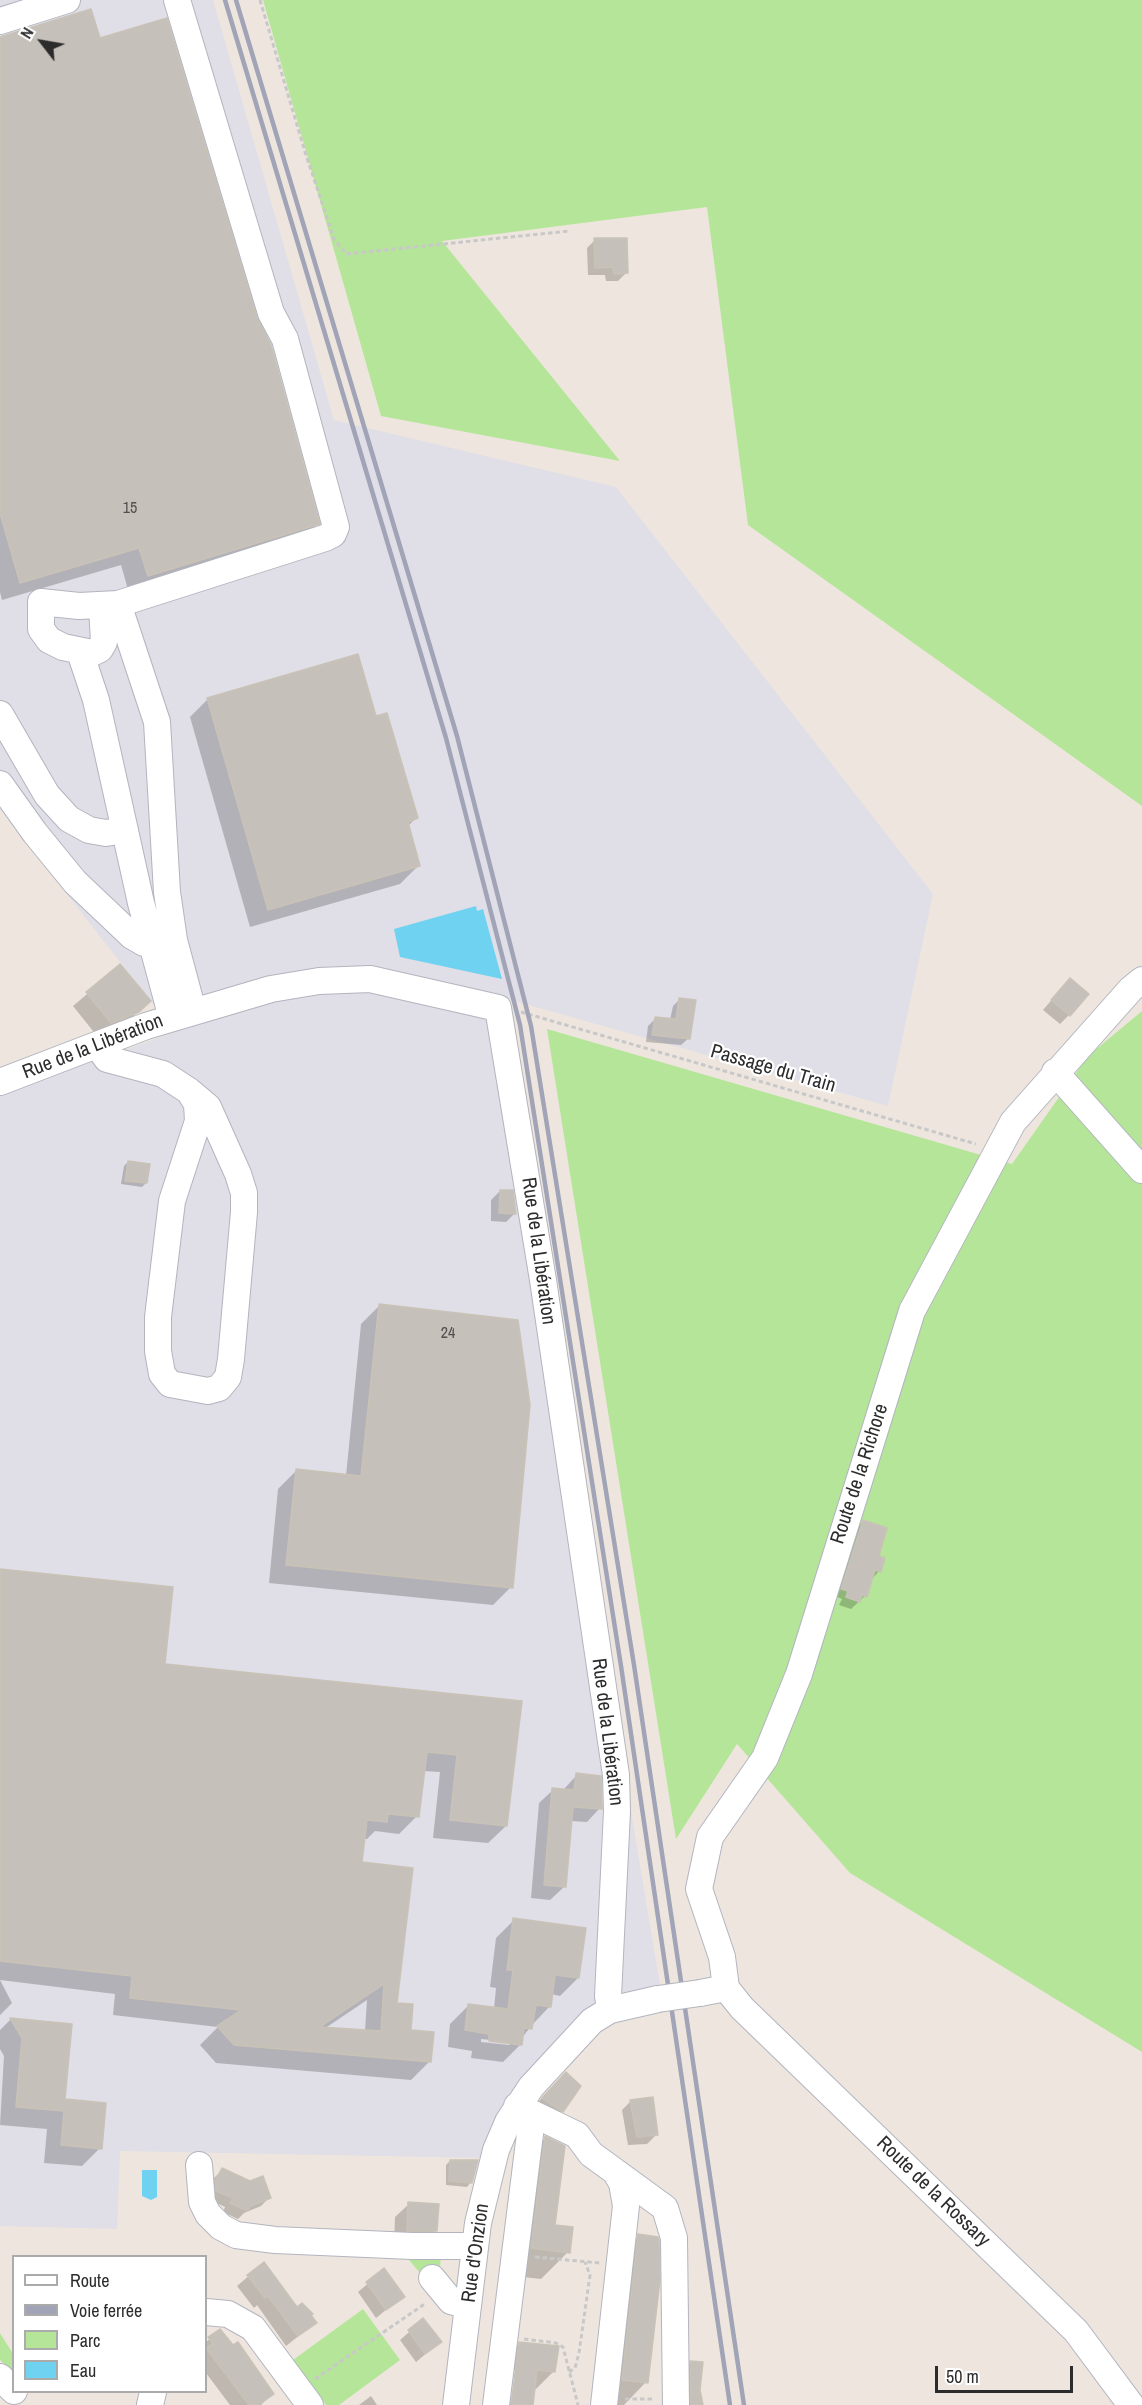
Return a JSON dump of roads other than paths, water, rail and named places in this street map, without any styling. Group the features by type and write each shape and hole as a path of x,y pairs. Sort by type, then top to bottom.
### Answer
{"street":[{"path":"0,21 67,0"},
{"path":"110,605 104,642 100,649 92,653 80,652 49,640 41,629 41,602 110,605 326,537 333,534 336,527 285,339 271,313 177,0"},
{"path":"110,605 157,722 162,838 163,942"},
{"path":"80,652 96,700 125,830 163,942 182,1014"},
{"path":"0,714 47,795 69,819 88,830 106,833 125,830"},
{"path":"0,784 75,882 132,936 144,943 163,942"},
{"name":"Rue de la Libération","path":"0,1082 182,1014 271,989 345,978 370,980 481,1002 498,1008 502,1020 616,1775 617,1823 608,1996 610,2010"},
{"name":"Route de la Richore","path":"726,1988 722,1957 699,1888 710,1837 765,1758 799,1674 912,1311 1012,1122 1055,1072 1131,989 1142,980"},
{"path":"97,1045 107,1059 163,1074 189,1091 208,1107 218,1125 243,1193 228,1377 219,1388 208,1391 170,1384 162,1374 158,1352 159,1306 172,1201 198,1121 197,1104 189,1091"},
{"path":"1055,1072 1142,1170"},
{"name":"Rue d'Onzion","path":"456,2405 480,2214 496,2150 522,2109 576,2037 610,2010 658,1999 726,1988"},
{"name":"Route de la Rossary","path":"726,1988 751,2016 1076,2331 1131,2405"},
{"path":"522,2109 577,2135 591,2154 656,2199 665,2208 674,2238 676,2402"},
{"name":"Rue d'Onzion","path":"496,2405 531,2126 522,2109"},
{"path":"199,2165 202,2202 208,2214 220,2227 236,2235 274,2240 475,2246"},
{"path":"604,2402 626,2206 622,2183 616,2173"},
{"path":"438,2284 451,2301 468,2306"},
{"path":"207,2312 228,2314 253,2328 305,2397"},
{"path":"0,2378 12,2389"}],"water":[{"path":"476,906 477,911 483,909 502,979 400,957 394,929"},
{"path":"142,2170 157,2170 157,2197 151,2200 142,2196"}],"railway":[{"path":"225,0 446,738 520,1025 621,1666 730,2405"},
{"path":"236,0 457,736 531,1026 634,1665 744,2405"}]}
